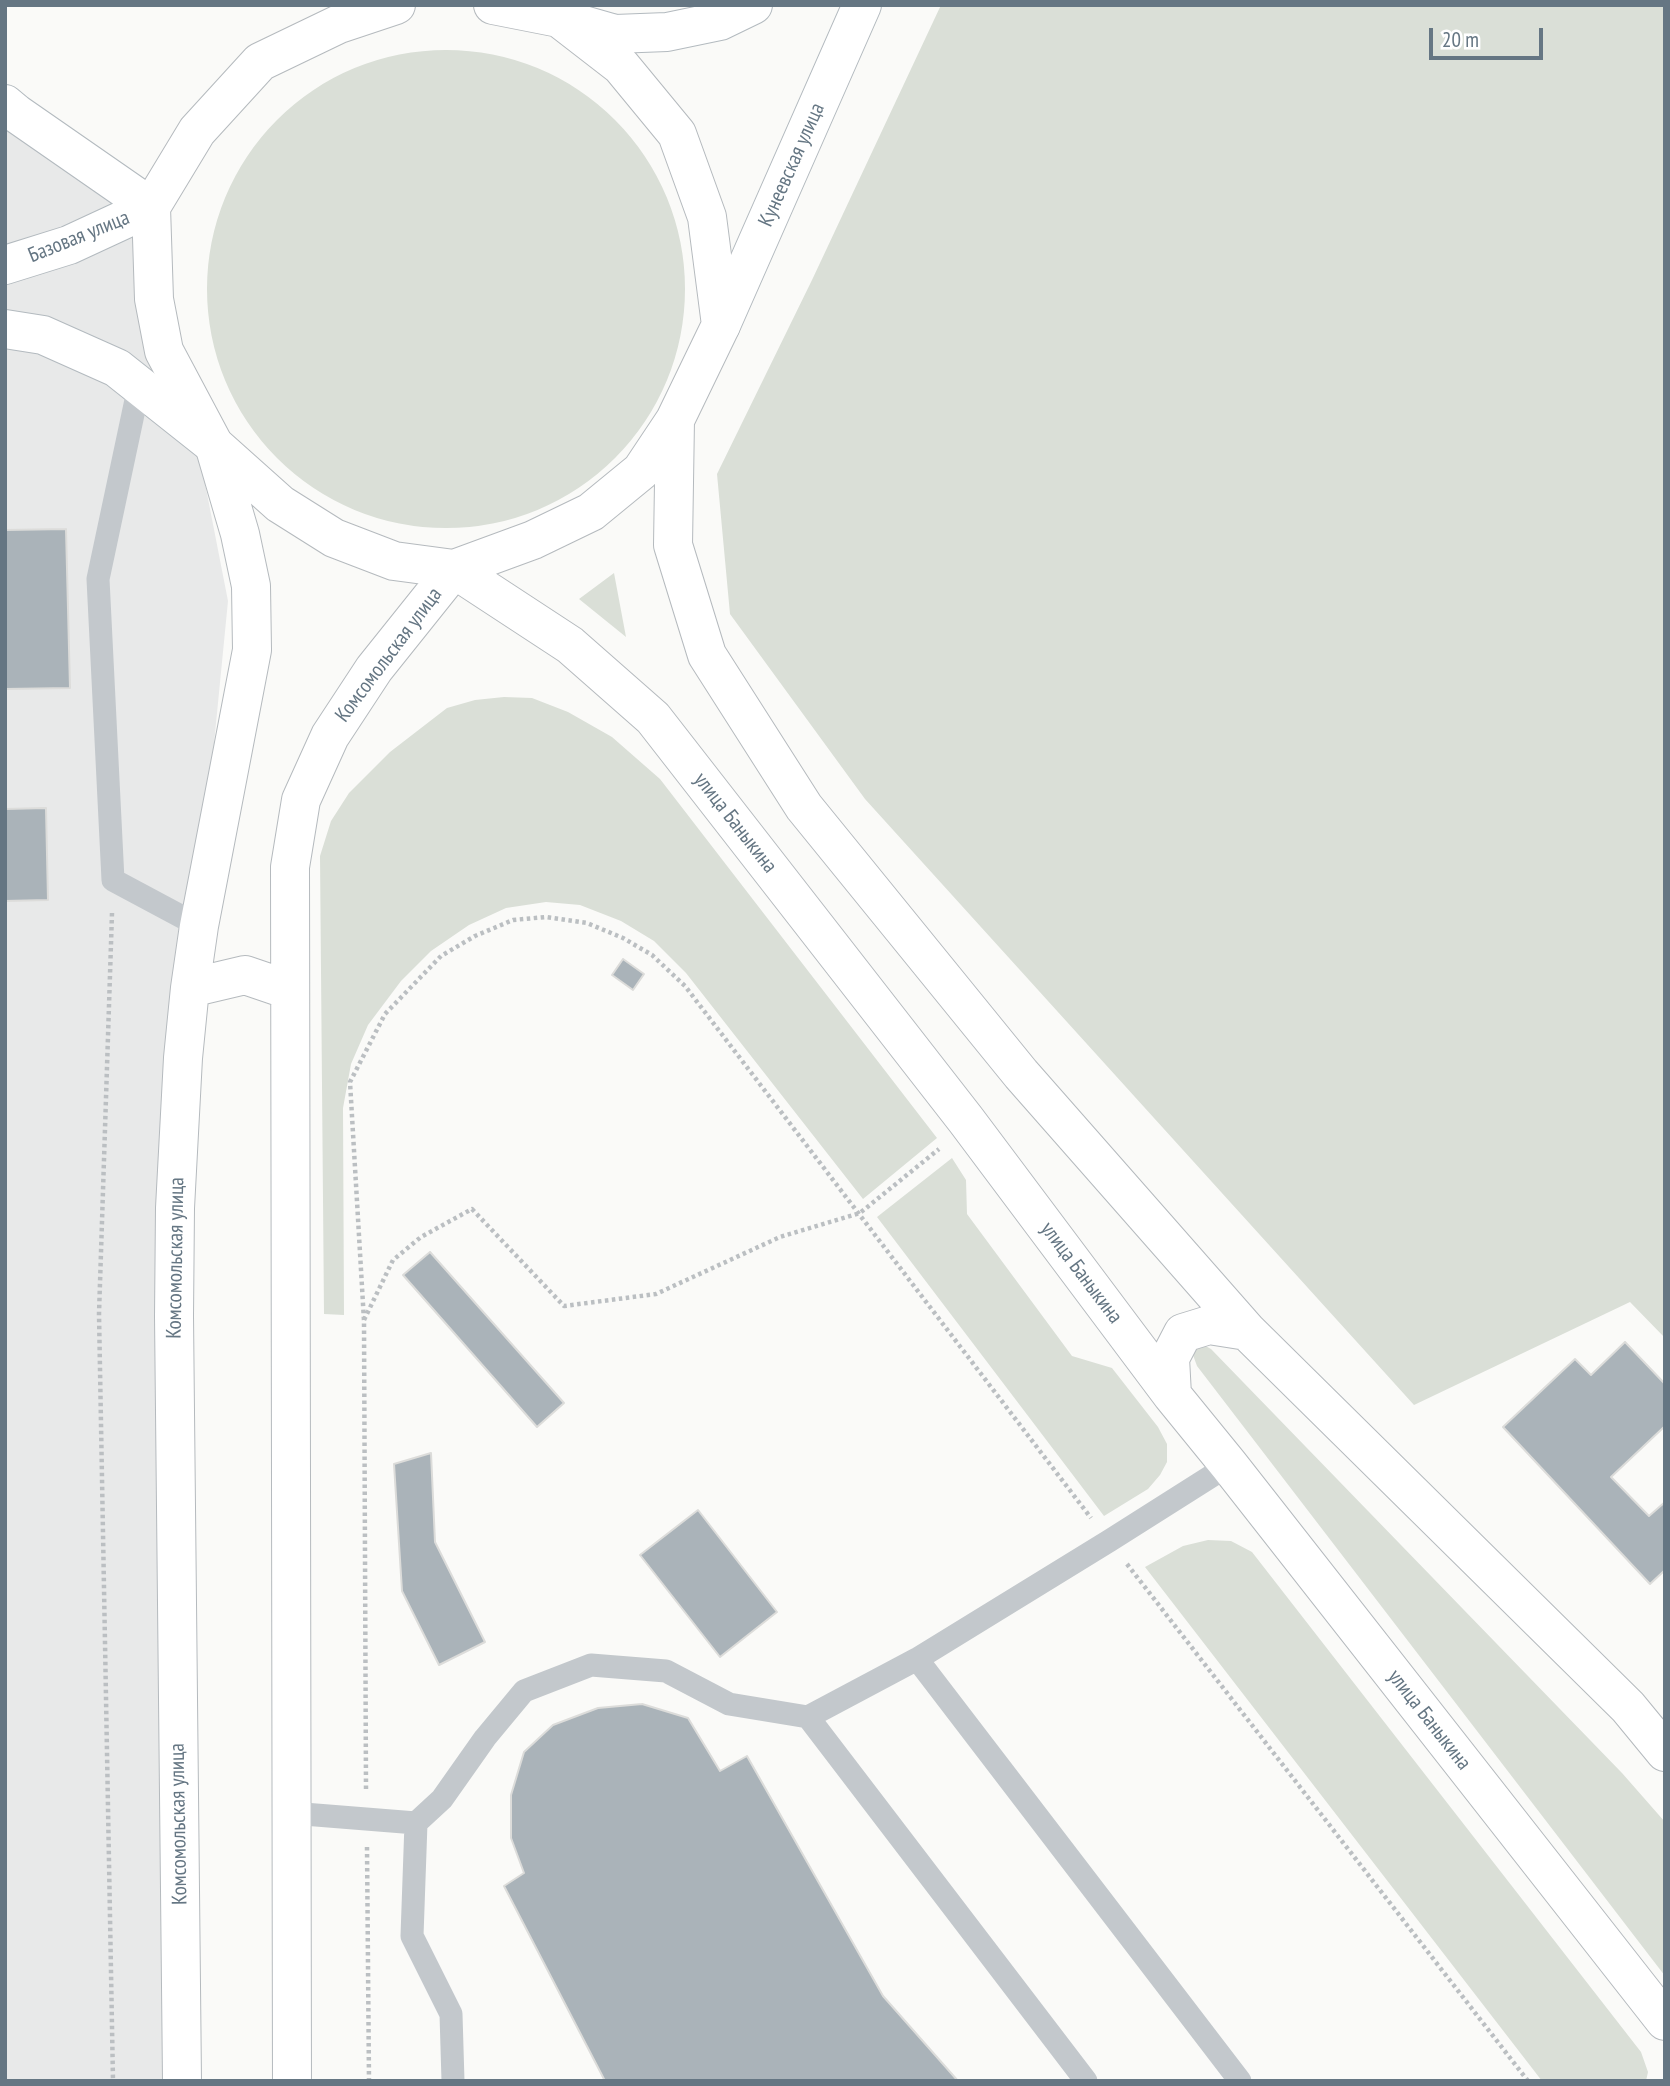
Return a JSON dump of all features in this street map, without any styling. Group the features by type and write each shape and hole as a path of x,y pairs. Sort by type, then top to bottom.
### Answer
{"main road":[{"path":"214,445 163,351 154,299 151,207 197,131 260,62 318,5"},
{"path":"260,62 339,24 396,5"},
{"path":"493,5 555,12 615,34 667,32 720,21 753,5"},
{"name":"Кунеевская улица","path":"454,569 533,540 591,512 641,471 675,420 721,325 862,5"},
{"path":"555,12 621,66 677,134 707,217 721,325"},
{"path":"5,104 151,207"},
{"name":"Базовая улица","path":"5,265 69,245 151,207"},
{"path":"5,329 43,335 117,368 214,445 280,504 334,538 394,561 454,569"},
{"path":"675,420 673,545 707,655 804,807 1021,1074 1247,1331 1628,1707 1665,1752"},
{"name":"Комсомольская улица","path":"182,2081 175,1208 183,1058 190,988 199,926 252,650 251,586 240,534 214,445"},
{"name":"Комсомольская улица","path":"292,2081 290,867 301,800 330,736 374,669 454,569"},
{"name":"улица Баныкина","path":"454,569 570,645 653,718 966,1120 1172,1395 1665,2021"},
{"path":"190,988 245,975 289,990"},
{"path":"1172,1395 1170,1358 1183,1333 1209,1325 1247,1331"}],"lane":[{"path":"139,386 97,579 113,880 199,926"},
{"path":"291,1813 416,1822 442,1799 485,1738 524,1691 591,1665 666,1671 729,1704 808,1717 917,1659 1228,1465"},
{"path":"917,1659 1240,2081"},
{"path":"808,1717 1086,2081"},
{"path":"416,1822 412,1936 451,2014 453,2081"}],"path":[{"path":"113,880 99,1314 113,2081"},
{"path":"369,2081 363,1321 350,1082 385,1014 441,956 475,936 513,919 546,917 587,923 623,938 652,955 685,986 1109,1541 1528,2081"},
{"path":"363,1321 393,1260 421,1237 472,1209 564,1306 656,1294 780,1237 860,1213 943,1145"}],"shaded area":[{"path":"941,5 1665,5 1665,1338 1630,1302 1414,1405 865,799 730,614 717,474 812,280"},
{"path":"446,50 493,55 537,68 579,90 615,120 645,156 667,198 680,242 685,289 680,336 667,380 645,422 615,458 579,488 537,510 493,523 446,528 399,523 355,510 313,488 277,458 247,422 225,380 212,336 207,289 212,242 225,198 247,156 277,120 313,90 355,68 399,55"},
{"path":"5,104 151,207 228,601 190,988 186,2081 5,2081"},
{"path":"614,573 626,637 579,599"},
{"path":"532,698 568,712 612,737 660,779 937,1138 863,1199 686,973 654,941 621,921 580,905 546,902 506,908 469,925 431,951 401,981 368,1025 351,1064 343,1108 344,1315 324,1314 320,856 331,821 349,793 390,752 447,708 475,700"},
{"path":"952,1158 966,1180 967,1214 1072,1356 1112,1368 1158,1427 1167,1444 1167,1462 1148,1489 1104,1516 877,1217"},
{"path":"1202,1344 1211,1349 1622,1773 1665,1822 1665,1976 1197,1366 1193,1355 1195,1349"},
{"path":"1208,1540 1231,1541 1252,1552 1641,2052 1648,2072 1646,2081 1542,2081 1145,1567 1183,1546"}],"building":[{"path":"66,529 70,688 5,689 5,530"},
{"path":"46,808 48,900 5,901 5,809"},
{"path":"623,959 644,974 633,990 612,975"},
{"path":"430,1252 564,1403 537,1427 403,1275"},
{"path":"1625,1342 1665,1384 1665,1426 1611,1477 1649,1516 1665,1502 1665,1570 1650,1584 1503,1427 1575,1359 1591,1375"},
{"path":"431,1453 435,1542 485,1642 439,1665 402,1591 394,1464"},
{"path":"698,1510 777,1612 720,1657 640,1555"},
{"path":"642,1704 688,1718 720,1771 747,1756 883,1996 958,2081 605,2081 504,1886 524,1873 511,1838 511,1795 524,1752 553,1725 598,1708"}]}
